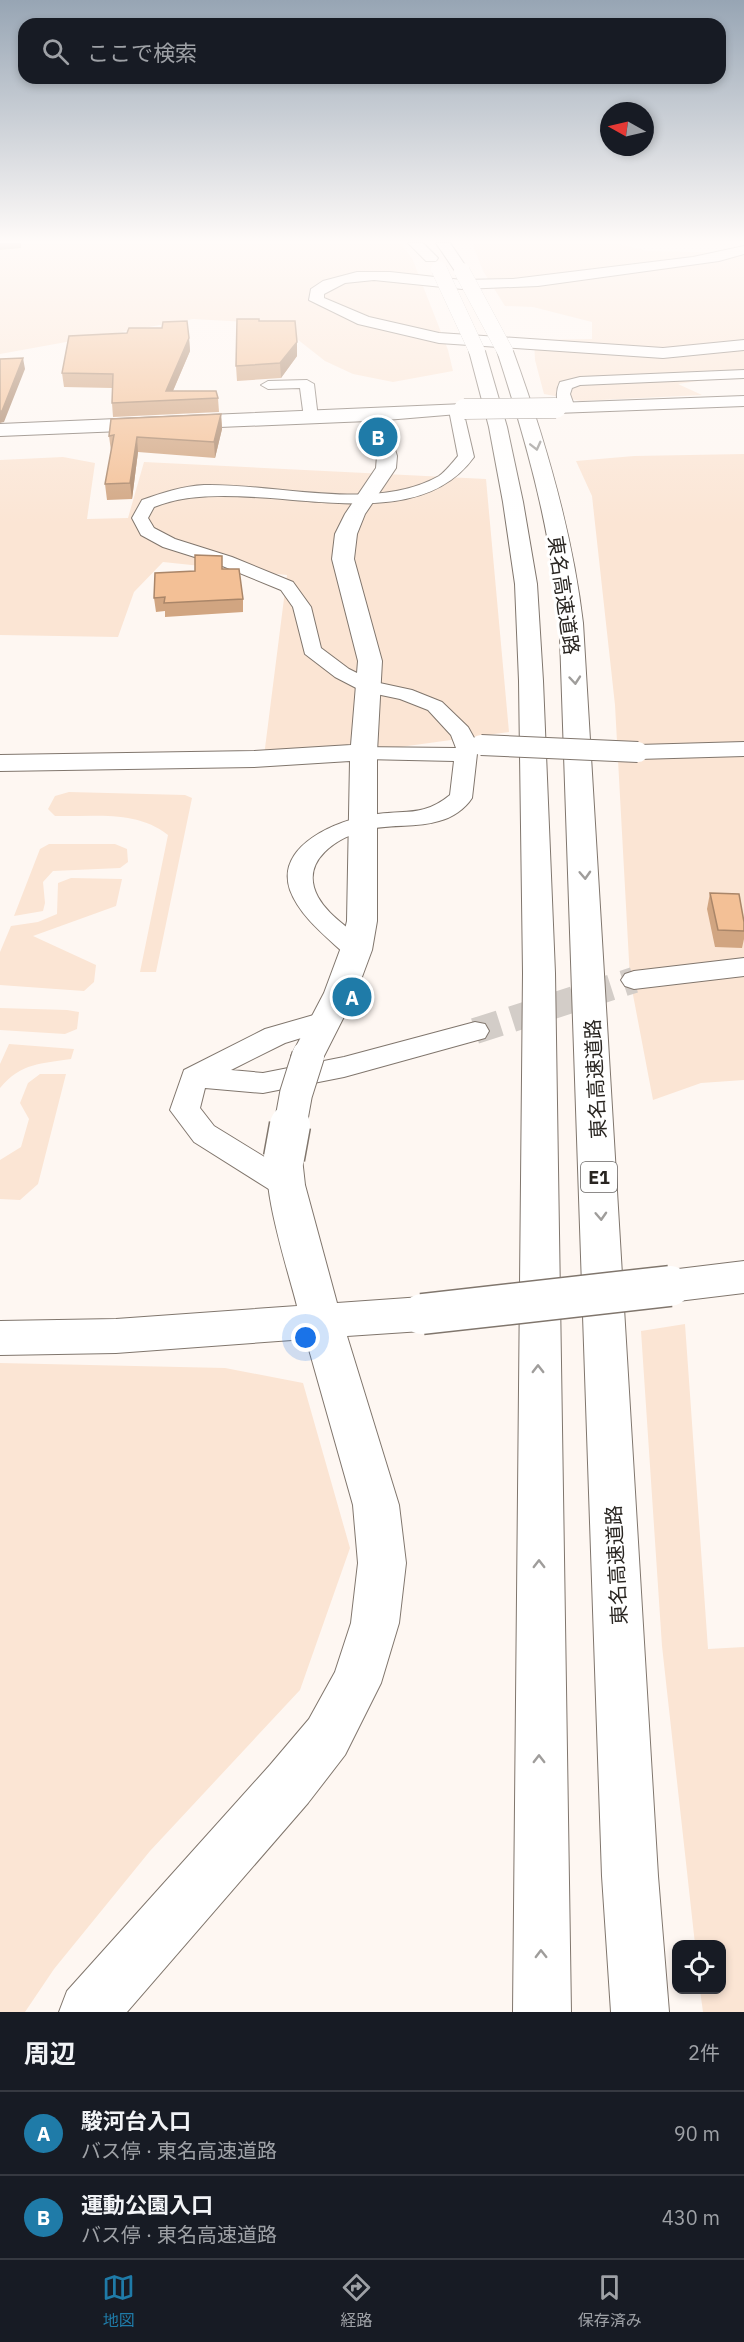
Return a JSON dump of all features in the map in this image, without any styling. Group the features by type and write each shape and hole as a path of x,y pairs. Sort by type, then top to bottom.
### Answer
{"main road":[{"path":"434,337 663,353 744,345"},
{"name":"東名高速道路","path":"482,337 531,426 550,501 566,584 576,692 630,1876 640,2012"},
{"name":"東名高速道路","path":"486,337 491,351 498,427 526,584 531,681 539,973 542,2012"},
{"path":"0,430 311,418 460,409 562,408 744,401"},
{"path":"88,2012 289,1784 327,1737 356,1683 375,1623 382,1563 376,1505 322,1322 285,1172 294,1103 308,1056 340,993 356,950 362,921 364,752 370,661 343,559 346,534 386,468 387,456 376,415"},
{"path":"0,763 255,759 364,752"},
{"path":"0,1338 116,1336 423,1314 744,1277"}],"street":[{"path":"562,408 565,385 580,381 744,374"},
{"path":"268,385 307,384 311,418"},
{"path":"356,950 317,912 302,888 300,870 309,851 323,841 364,823 438,815 461,798 472,748 435,706 405,694 369,687 342,673 312,650 302,607 287,586 226,561 169,543 147,531 140,518 148,504 186,491 228,490 305,497 366,499 416,490 434,484 460,468 466,458 460,409"},
{"path":"364,752 472,748 638,752 744,748"},
{"path":"634,980 744,967"},
{"path":"285,1172 204,1134 185,1110 194,1077 275,1036 324,1021"},
{"path":"194,1077 263,1083 344,1067 475,1031"}],"shaded area":[{"path":"0,337 94,337 0,354"},
{"path":"291,337 443,337 453,371 393,382 353,374 325,361 297,339"},
{"path":"592,337 744,337 744,374 678,384 702,395 581,401 544,394 535,360 534,340 592,339"},
{"path":"744,454 744,1080 701,1083 653,1100 630,979 615,705 592,496 576,461 634,456"},
{"path":"63,457 95,463 87,519 128,518 144,462 486,479 509,732 364,752 264,756 287,575 163,562 134,592 118,637 0,635 0,460"},
{"path":"69,792 185,795 192,798 156,972 140,972 168,835 156,827 129,818 55,816 48,809 55,796"},
{"path":"49,844 115,844 127,849 128,862 120,868 53,871 43,882 45,903 43,911 14,916 40,849"},
{"path":"71,878 122,879 116,906 33,936 96,965 94,982 84,991 0,985 0,952 11,926 38,922 57,914 58,883"},
{"path":"0,1008 79,1012 77,1029 65,1034 0,1030"},
{"path":"9,1044 74,1049 71,1059 24,1069 8,1079 0,1088 0,1064"},
{"path":"40,1074 66,1074 38,1184 20,1200 0,1199 0,1160 21,1147 29,1119 20,1103 28,1083"},
{"path":"685,1324 708,1649 744,1647 744,2012 703,2012 701,1994 726,1994 726,1940 695,1940 662,1646 641,1331"},
{"path":"0,1363 225,1368 303,1383 350,1548 300,1690 150,1851 54,1969 25,2012 0,2012"}],"building":[{"path":"69,337 189,337 166,391 216,391 218,398 112,403 113,374 62,373"},
{"path":"237,337 297,337 297,342 280,363 236,366"},
{"path":"23,358 2,411 0,411 0,359"},
{"path":"221,414 214,442 137,437 130,483 105,484 114,435 109,436 111,419"},
{"path":"195,555 222,556 222,569 239,569 243,599 164,603 165,597 154,598 155,573 195,571"},
{"path":"710,893 739,894 744,931 718,930"}],"tunnel":[{"path":"475,1031 634,980"}],"place":[{"name":"運動公園入口","path":"378,437"},
{"name":"駿河台入口","path":"352,997"}]}
